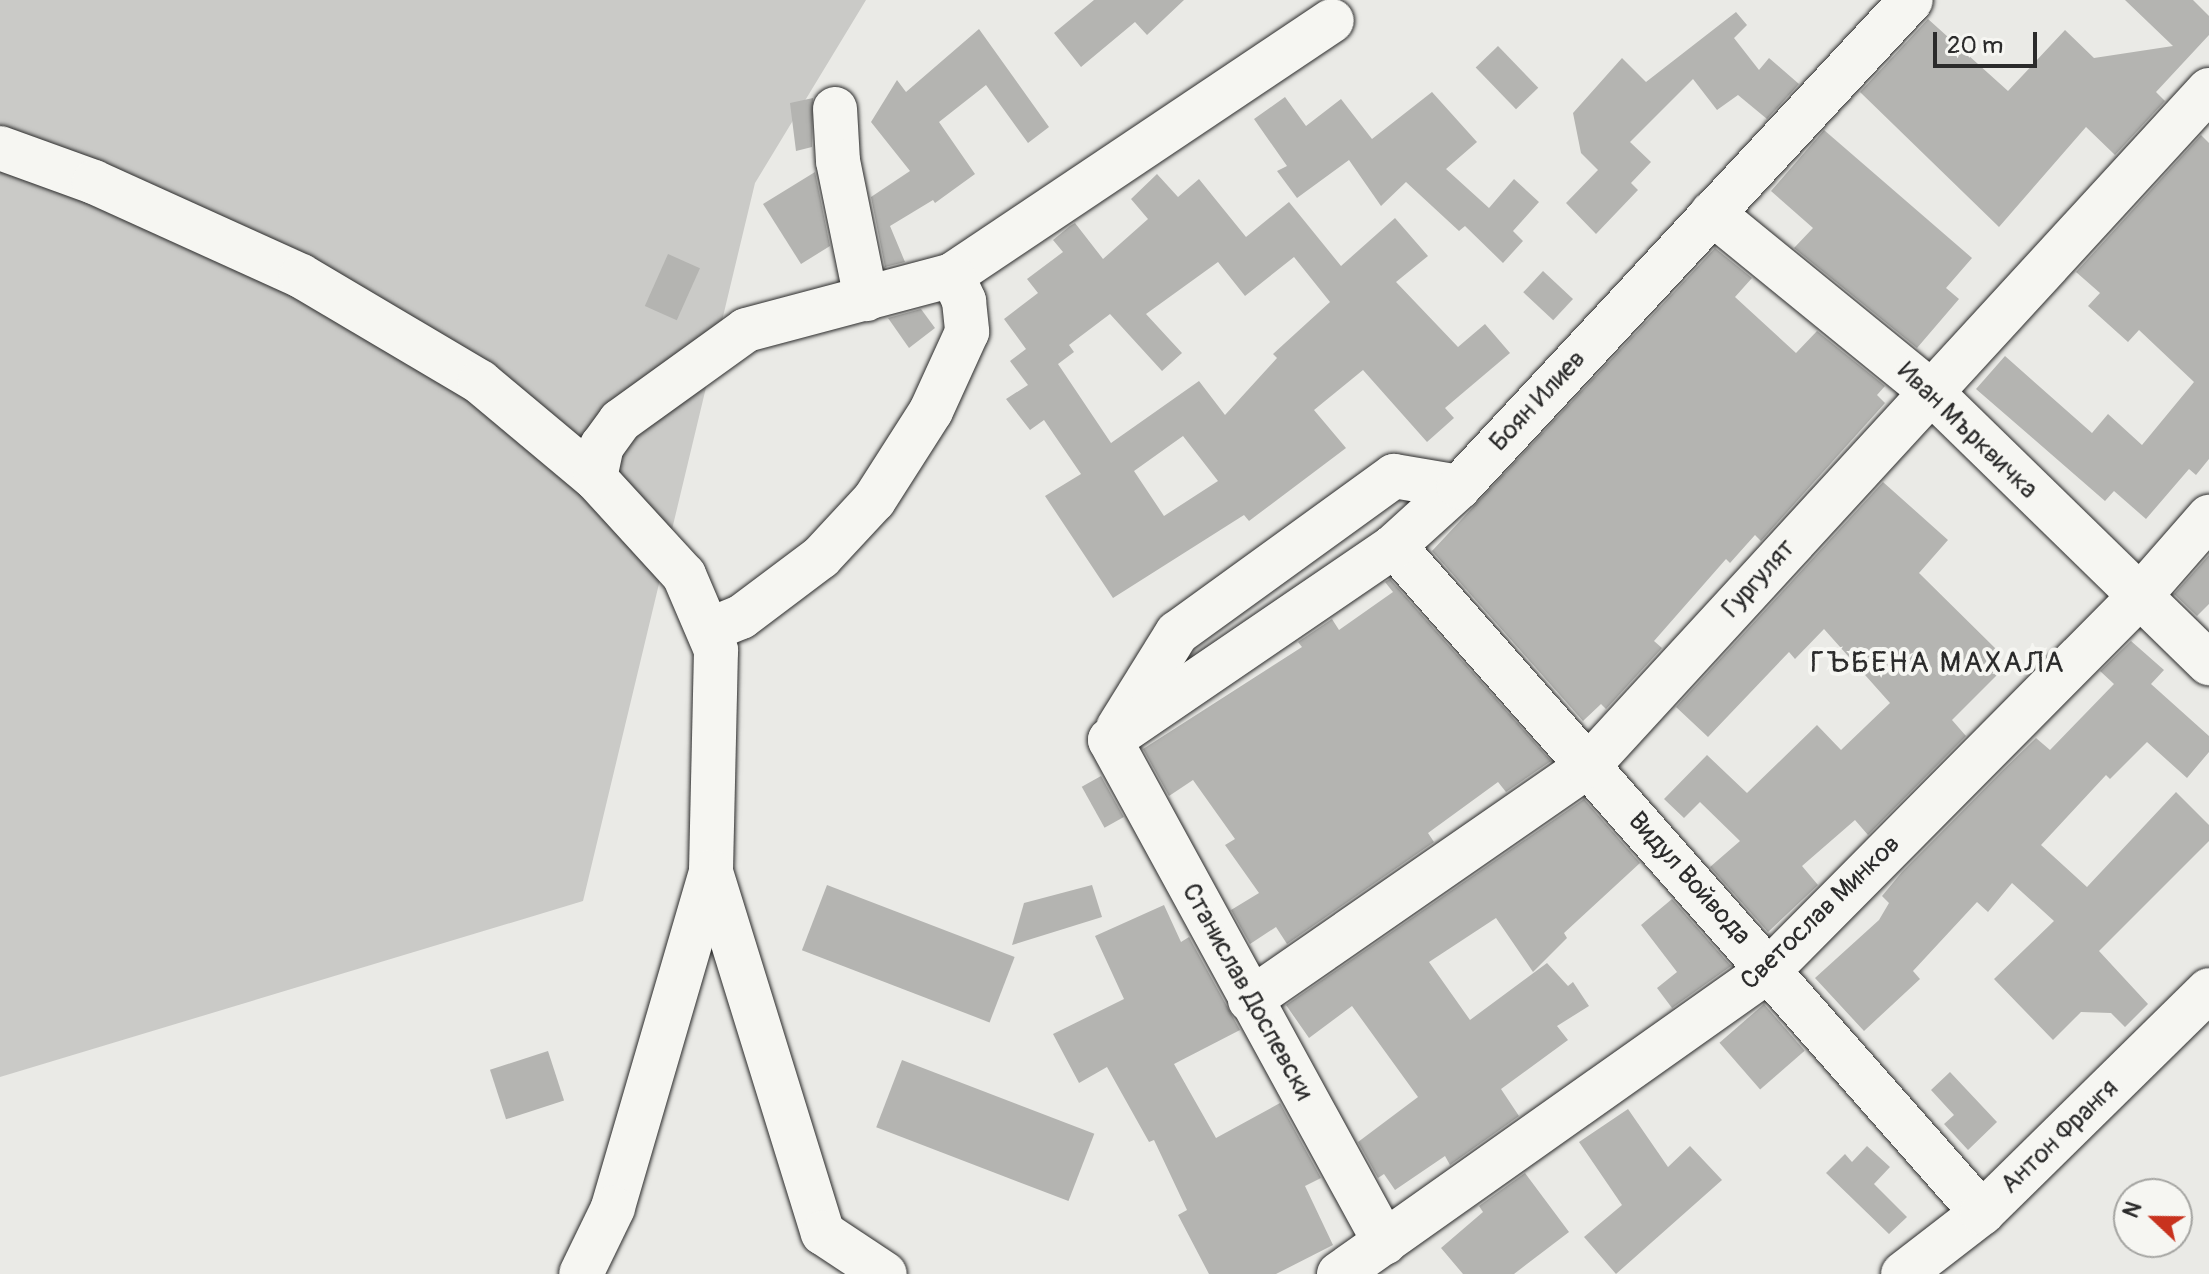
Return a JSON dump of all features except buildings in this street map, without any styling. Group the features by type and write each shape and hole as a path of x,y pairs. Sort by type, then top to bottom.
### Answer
{"street":[{"name":"Боян Илиев","path":"1110,740 1394,546 1459,487 1911,0"},
{"path":"595,478 602,446 620,421 746,330 952,275 1332,21"},
{"name":"Гургулят","path":"1250,1000 1588,766 2209,90"},
{"path":"835,109 838,161 866,299"},
{"path":"0,148 94,182 301,276 480,382 595,478 684,575 716,650 711,872 613,1208 581,1274"},
{"name":"Иван Мърквичка","path":"1712,213 1930,391 2138,598 2209,663"},
{"path":"708,630 741,617 821,557 874,500 931,411 967,332 964,301 952,275"},
{"path":"1110,740 1177,633 1394,476 1459,487"},
{"name":"Светослав Минков","path":"1339,1274 1769,970 2138,598 2209,517"},
{"name":"Видул Войвода","path":"1394,546 1982,1213"},
{"name":"Станислав Доспевски","path":"1110,740 1385,1243"},
{"path":"711,872 823,1233 885,1274"},
{"name":"Антон Франгя","path":"1903,1274 1982,1213 2209,990"}],"shaded area":[{"path":"0,0 866,0 755,183 583,901 0,1077"}],"district":[{"name":"ГЪБЕНА МАХАЛА","path":"1938,663"}]}
